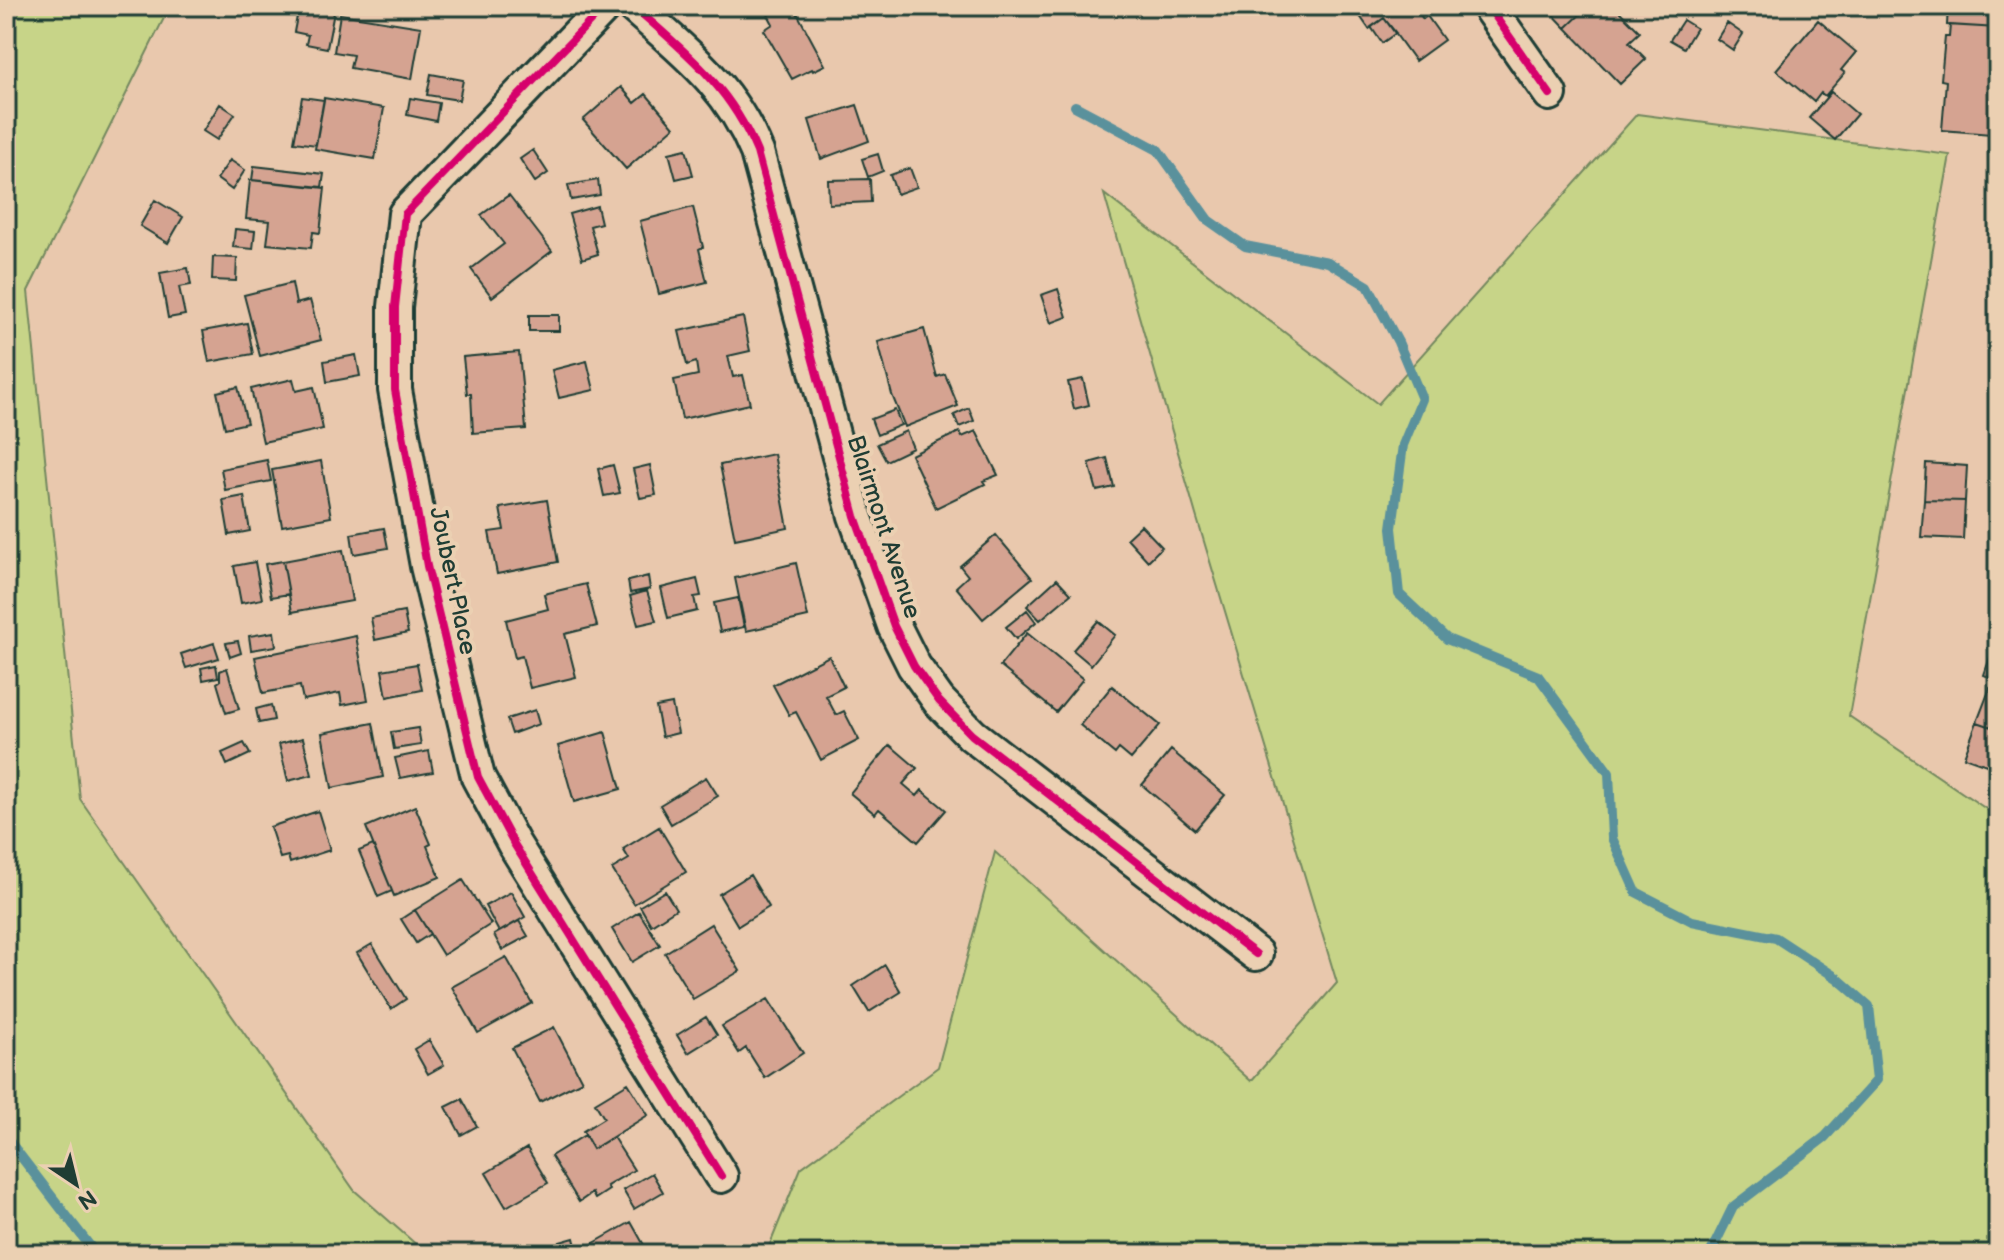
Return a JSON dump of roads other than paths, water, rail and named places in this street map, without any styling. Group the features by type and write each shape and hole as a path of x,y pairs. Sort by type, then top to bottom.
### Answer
{"street":[{"name":"Joubert Place","path":"605,6 405,214 395,307 395,390 427,566 478,777 522,857 721,1176"},
{"name":"Blairmont Avenue","path":"633,6 705,71 745,122 757,152 855,516 894,626 914,666 939,701 972,735 1256,954"},
{"path":"1488,6 1550,94"}],"waterway":[{"path":"1075,106 1158,150 1208,220 1245,246 1328,262 1368,286 1398,342 1422,399 1403,445 1392,528 1399,594 1447,639 1538,676 1609,773 1612,838 1636,892 1692,921 1776,938 1837,978 1869,1006 1877,1080 1825,1137 1733,1207 1710,1254"},
{"path":"6,1137 96,1254"}]}
